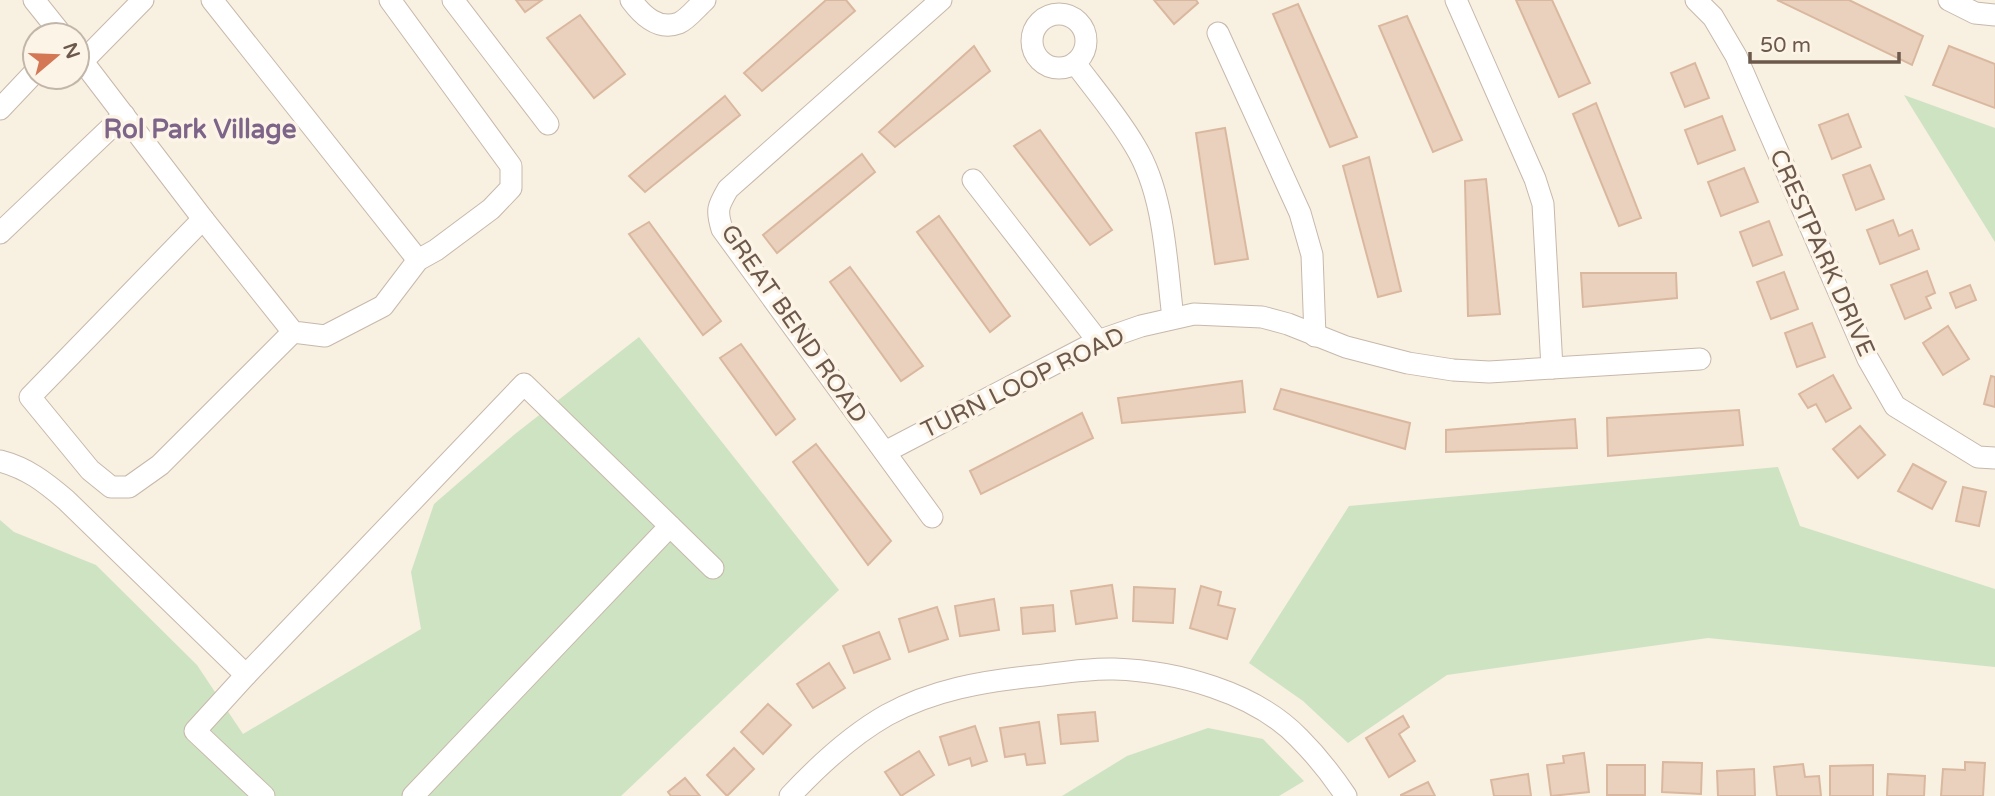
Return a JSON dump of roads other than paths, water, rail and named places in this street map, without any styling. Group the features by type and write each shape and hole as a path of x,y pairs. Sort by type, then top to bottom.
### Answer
{"street":[{"path":"34,0 51,21"},
{"path":"91,48 143,0"},
{"path":"212,0 418,260"},
{"path":"91,72 293,332 325,336 383,306 418,260 436,250 491,209 511,188 511,166 390,0"},
{"path":"453,0 548,124"},
{"path":"631,0 641,14 657,23 669,25 681,23 705,0"},
{"name":"GREAT BEND ROAD","path":"932,517 722,229 719,205 728,189 942,0"},
{"path":"1456,0 1535,179 1542,204 1552,368"},
{"name":"CRESTPARK DRIVE","path":"1696,0 1713,17 1736,56 1868,359 1895,406 1978,457 1995,458"},
{"path":"1949,0 1975,13 1995,15"},
{"path":"1046,8 1070,15 1079,22 1085,32 1083,54 1075,63 1064,68 1053,68 1042,63 1035,54 1031,43 1032,32 1046,8"},
{"path":"1218,33 1300,213 1312,255 1315,336"},
{"path":"1075,63 1136,147 1151,181 1161,225 1173,318"},
{"path":"0,109 21,87"},
{"path":"0,233 124,115"},
{"path":"973,180 1098,341"},
{"path":"203,219 30,397 90,470 111,487 129,487 160,465 293,332"},
{"name":"TURN LOOP ROAD","path":"885,452 1098,341 1141,326 1194,314 1262,317 1376,355 1453,370 1489,372 1700,359"},
{"path":"264,796 195,731 524,384 713,568"},
{"path":"0,461 20,466 58,493 246,675"},
{"path":"413,796 670,526"},
{"path":"790,796 860,731 915,701 950,690 1006,679 1113,669 1158,673 1202,683 1242,698 1298,736 1346,796"}],"district":[{"name":"Rol Park Village","path":"200,129"}]}
